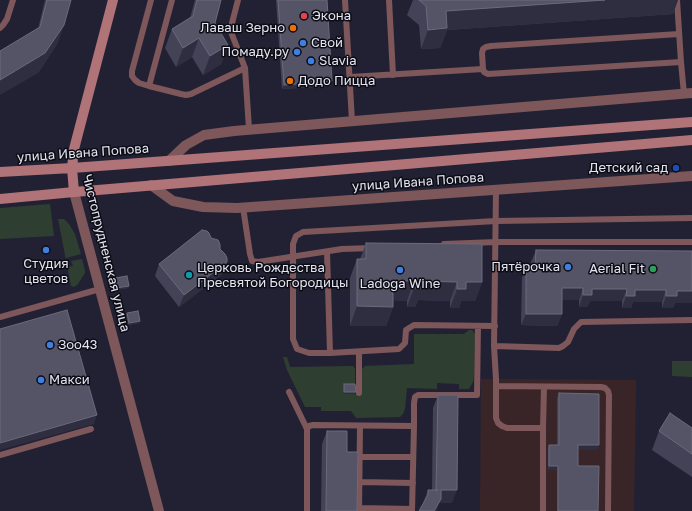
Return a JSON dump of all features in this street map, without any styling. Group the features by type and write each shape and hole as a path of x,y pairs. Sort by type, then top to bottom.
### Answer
{"main road":[{"name":"Чистопрудненская улица","path":"74,192 72,168 74,149 113,0"},
{"name":"улица Ивана Попова","path":"0,172 692,122"},
{"name":"улица Ивана Попова","path":"0,199 692,140"}],"street":[{"name":"улица Ивана Попова","path":"168,160 186,145 204,135 249,129 688,93"},
{"name":"улица Ивана Попова","path":"151,185 173,201 203,207 243,207 692,176"},
{"name":"Чистопрудненская улица","path":"74,192 159,511"}],"lane":[{"path":"0,28 7,20 12,0"},
{"path":"151,0 132,71 132,76 139,83 186,95 245,68"},
{"path":"149,86 172,0"},
{"path":"238,0 231,32 245,68 249,129"},
{"path":"345,0 352,121"},
{"path":"389,0 393,75"},
{"path":"677,0 681,62 688,93"},
{"path":"679,34 491,46 486,47 482,53 483,69 484,72 488,74 681,62"},
{"path":"350,77 483,69"},
{"path":"496,190 494,346 496,418 498,423 507,428 543,428"},
{"path":"243,207 252,261 258,262 342,249 381,247"},
{"path":"495,326 414,325 406,330 405,343 399,349 359,352 308,353 296,349 293,339 293,244 296,236 302,232 496,221 692,218"},
{"path":"434,244 496,242 692,242"},
{"path":"327,252 330,353"},
{"path":"0,317 100,289"},
{"path":"494,346 559,348 568,342 574,329 581,322 692,320"},
{"path":"360,426 358,510 412,510 415,397 418,395 476,395 478,326"},
{"path":"359,352 359,393"},
{"path":"496,386 601,387 608,391 608,511"},
{"path":"543,511 544,387"},
{"path":"289,392 307,429 307,511"},
{"path":"307,429 309,426 313,425 414,426"},
{"path":"0,455 91,429"},
{"path":"359,457 413,458"},
{"path":"359,482 413,483"}],"shaded area":[{"path":"481,379 636,380 634,511 480,511"}],"green space":[{"path":"50,204 54,236 0,239 0,208"},
{"path":"58,219 64,219 69,224 75,234 81,254 66,258 68,267 73,266 71,261 82,259 85,271 78,284 74,287 71,286"},
{"path":"469,330 472,330 475,334 474,377 469,389 459,389 459,384 437,383 437,389 407,388 405,409 400,417 356,418 351,411 321,411 321,407 305,407 287,370 283,357 287,357 290,367 353,366 355,369 355,386 344,394 362,394 362,369 365,366 414,364 414,334 464,334"},
{"path":"672,361 692,361 692,377 672,376"}],"building":[{"path":"47,0 71,0 64,25 45,53 0,80 0,51 40,27"},
{"path":"197,0 221,0 215,23 228,45 210,56 199,38 183,48 172,29 193,16"},
{"name":"Свой","path":"278,0 327,0 332,81 284,85"},
{"path":"419,0 605,0 446,11 447,28 428,30 426,6"},
{"name":"Церковь Рождества Пресвятой Богородицы","path":"202,230 207,231 211,238 218,240 220,249 225,254 227,262 184,295 159,264"},
{"path":"366,243 482,244 482,282 466,282 466,289 457,289 457,282 423,281 422,288 414,288 414,281 393,281 393,307 357,306 357,259 366,259"},
{"path":"536,250 692,251 692,291 677,291 677,296 666,296 666,290 635,290 635,296 626,296 627,289 592,289 592,295 583,295 583,288 562,288 562,314 526,314 526,266 535,266"},
{"path":"127,276 129,286 116,288 115,278"},
{"name":"Макси","path":"67,310 97,415 0,443 0,329"},
{"path":"138,311 140,321 129,323 127,313"},
{"path":"344,384 355,384 356,392 344,392"},
{"path":"559,393 599,394 599,445 578,445 578,466 599,466 598,511 558,511 558,466 549,466 549,445 559,445"},
{"path":"438,395 458,395 457,490 441,490 441,499 434,511 419,511 428,495 428,490 436,490"},
{"path":"670,413 692,428 692,454 659,431"},
{"path":"327,431 347,431 347,452 358,452 357,511 326,511"}],"place":[{"name":"Экона","path":"304,16"},
{"name":"Лаваш Зерно","path":"293,28"},
{"name":"Свой","path":"303,43"},
{"name":"Помаду.ру","path":"297,52"},
{"name":"Slavia","path":"311,61"},
{"name":"Додо Пицца","path":"290,81"},
{"name":"Детский сад","path":"676,168"},
{"name":"Студия цветов","path":"46,250"},
{"name":"Пятёрочка","path":"568,267"},
{"name":"Aerial Fit","path":"653,269"},
{"name":"Ladoga Wine","path":"400,270"},
{"name":"Церковь Рождества Пресвятой Богородицы","path":"189,275"},
{"name":"Зоо43","path":"50,345"},
{"name":"Макси","path":"41,380"}]}
